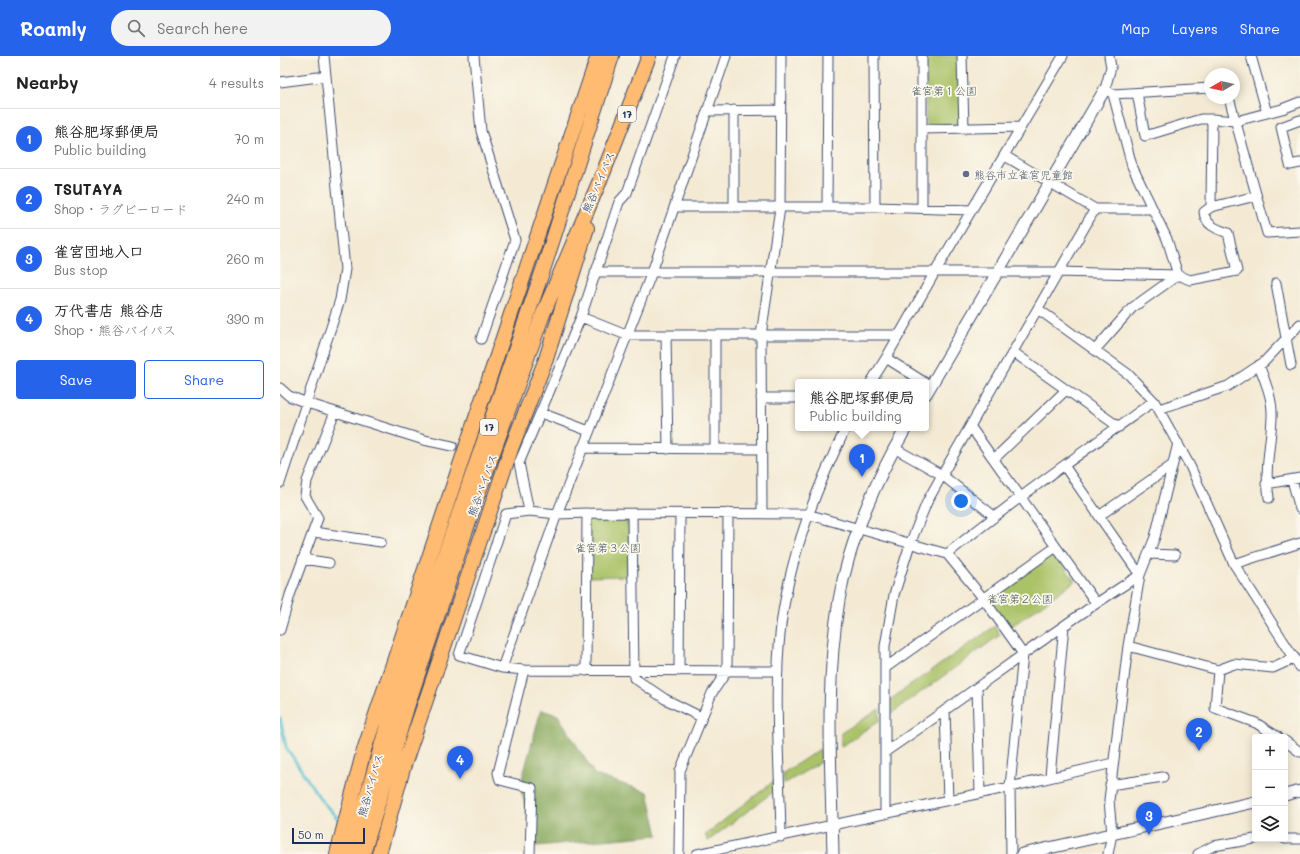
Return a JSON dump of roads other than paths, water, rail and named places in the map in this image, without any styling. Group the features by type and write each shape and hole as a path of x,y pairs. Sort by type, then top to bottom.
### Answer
{"highway":[{"name":"17","path":"337,854 364,750 598,56"},
{"name":"熊谷バイパス","path":"363,854 372,800 394,702 544,267 612,56"},
{"name":"熊谷バイパス","path":"350,854 408,704 478,494 543,314 604,171 649,56"},
{"name":"17","path":"379,854 404,765 470,567 566,299 604,171"}],"street":[{"path":"280,483 340,300 345,269 324,56"},
{"path":"474,56 481,131 515,240 480,339"},
{"path":"529,511 520,463 581,317 619,202 627,193 675,56"},
{"path":"502,668 582,448 652,272 726,56"},
{"path":"762,513 761,335 780,208 781,56"},
{"path":"827,207 828,56"},
{"path":"874,56 875,207"},
{"path":"922,56 922,208"},
{"path":"962,56 964,129"},
{"path":"873,379 1063,56"},
{"path":"1109,56 1111,66 1109,91 1132,166 1167,239 1178,275"},
{"path":"1251,56 1267,113"},
{"path":"280,82 326,76"},
{"path":"1109,91 1137,93 1204,88"},
{"path":"929,383 998,273 1051,182 1109,91"},
{"path":"1137,93 1145,136 1201,118 1236,120 1267,113 1300,102"},
{"path":"1231,104 1267,233 1300,231"},
{"path":"734,110 734,206"},
{"path":"707,111 780,110"},
{"path":"1211,207 1212,119"},
{"path":"1300,120 1281,127 1290,165 1300,164"},
{"path":"922,129 1021,127"},
{"path":"1005,156 1095,209 1152,209"},
{"path":"595,272 1058,272 1178,275 1190,280 1237,271 1228,232 1214,228 1204,217 1204,212 1211,207 1256,196"},
{"path":"674,207 875,207 972,210"},
{"path":"885,814 885,646 894,595 910,544 927,502 1095,209"},
{"path":"1095,350 1132,308 1178,275"},
{"path":"1276,283 1292,365"},
{"path":"1038,309 1128,374 1154,401 1190,466 1234,564 1300,667"},
{"path":"581,317 626,335 899,336"},
{"path":"1159,409 1228,386 1259,365 1300,324"},
{"path":"666,335 668,450"},
{"path":"715,335 715,448"},
{"path":"1012,352 1119,427"},
{"path":"886,358 917,379"},
{"path":"1259,365 1268,390 1273,415 1266,467 1268,498"},
{"path":"280,388 288,396 307,403 424,440 452,446"},
{"path":"994,459 1066,390"},
{"path":"761,398 795,398"},
{"path":"948,554 1020,496 1065,466 1154,401"},
{"path":"280,630 290,595 318,518 306,496 307,481 335,412"},
{"path":"542,413 589,431"},
{"path":"970,426 1096,603"},
{"path":"781,837 778,671 781,624 794,564 808,514 845,431"},
{"path":"833,854 830,686 839,598 858,529 894,448 904,431"},
{"path":"1108,854 1112,834 1109,800 1110,785 1128,646 1140,575 1163,508 1171,466 1178,443"},
{"path":"582,448 668,450 715,448 761,449"},
{"path":"894,448 942,475 994,516"},
{"path":"1065,466 1140,575"},
{"path":"1099,516 1171,466"},
{"path":"1266,484 1296,479 1300,509"},
{"path":"778,671 524,670 502,668 459,655 506,514 529,511 557,514 808,514 948,554 983,598 1023,654 1010,787 1011,854"},
{"path":"586,671 587,513"},
{"path":"680,854 680,771 712,692 727,671 728,513"},
{"path":"632,514 634,678 665,699 701,717"},
{"path":"680,514 680,670"},
{"path":"314,532 381,542"},
{"path":"1234,564 1300,543"},
{"path":"885,668 1056,547"},
{"path":"1148,554 1175,555"},
{"path":"303,559 329,563"},
{"path":"885,752 1096,603 1140,575"},
{"path":"280,594 290,595"},
{"path":"1050,776 1064,626"},
{"path":"1128,646 1218,670 1234,664 1273,668 1295,658"},
{"path":"524,670 498,773 500,780 532,788 530,854"},
{"path":"1218,670 1215,708 1256,723 1273,734"},
{"path":"977,688 980,793"},
{"path":"945,711 948,800"},
{"path":"1288,743 1300,752"},
{"path":"697,854 832,826 1113,763"},
{"path":"1110,785 1163,777"},
{"path":"1288,794 1300,791"},
{"path":"1022,854 1252,803"},
{"path":"1288,839 1300,839"},
{"path":"1198,854 1213,846 1252,840"}],"waterway":[{"path":"280,718 286,747 321,800 341,822"}],"tunnel":[{"path":"452,446 512,461"}],"place":[{"name":"熊谷市立雀宮児童館","path":"966,174"},
{"name":"熊谷肥塚郵便局","path":"862,477"},
{"name":"TSUTAYA","path":"1199,751"},
{"name":"万代書店 熊谷店","path":"460,779"},
{"name":"雀宮団地入口","path":"1149,835"}],"park label":[{"name":"雀宮第１公園","path":"944,90"},
{"name":"雀宮第３公園","path":"608,547"},
{"name":"雀宮第２公園","path":"1020,598"}]}
